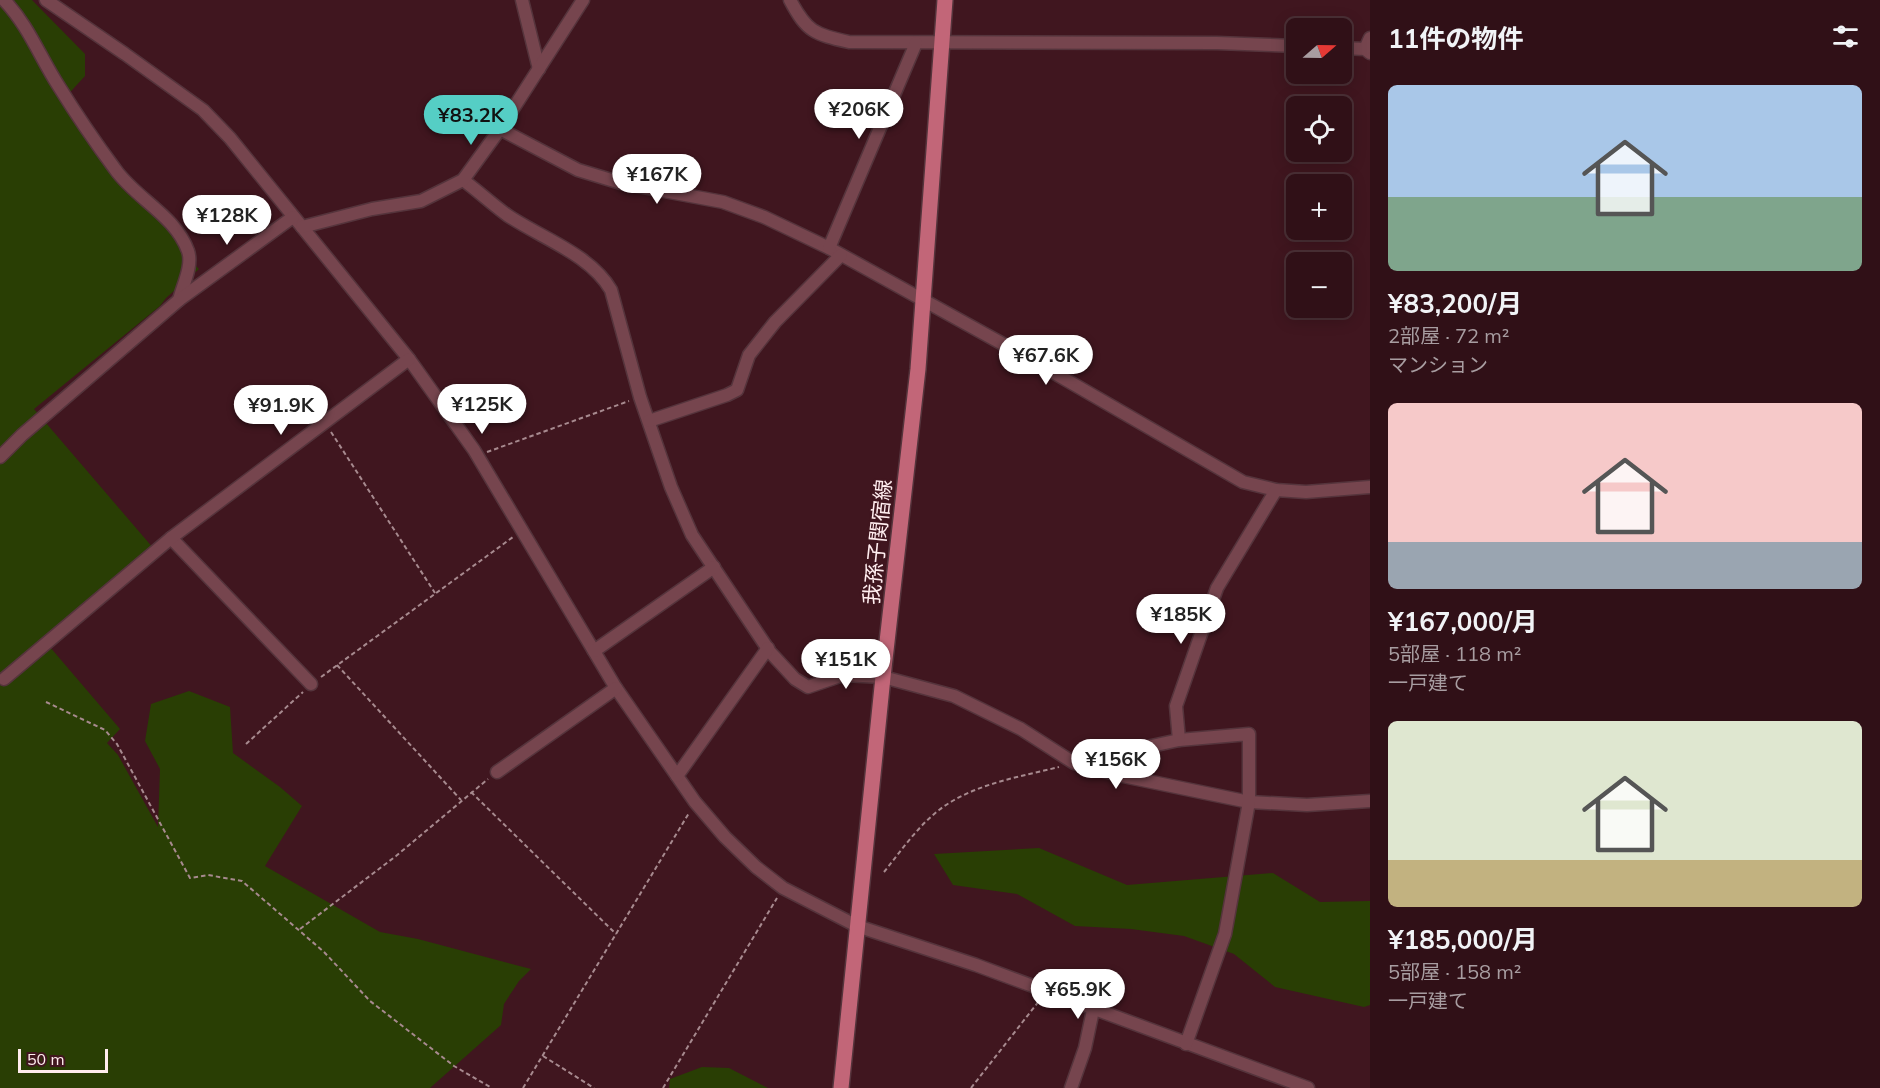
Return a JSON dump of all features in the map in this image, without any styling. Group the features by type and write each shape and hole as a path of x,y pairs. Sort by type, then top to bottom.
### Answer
{"main road":[{"name":"我孫子関宿線","path":"841,1088 924,301 945,0"}],"street":[{"path":"4,0 26,26 58,84 115,170 129,187 173,226 182,238 189,254 189,265 179,300"},
{"path":"46,0 203,110 230,138 409,359 478,455 616,688 695,802 725,837 756,867 783,888 857,926 976,965 1308,1088"},
{"path":"522,0 539,69"},
{"path":"302,227 372,208 421,201 463,180 500,129 583,0"},
{"path":"790,0 800,19 819,35 849,42 1217,43 1286,46"},
{"path":"829,248 916,43"},
{"path":"1352,47 1368,46"},
{"path":"500,129 578,170 621,183 723,202 764,217 829,248 1030,359 1243,482 1276,490 1306,492 1370,487"},
{"path":"463,180 506,214 592,265 604,277 611,290 640,397 671,487 692,535 768,648 795,679 808,687 843,675 883,677 954,696 1021,729 1074,763 1123,776 1249,802 1307,805 1370,801"},
{"path":"0,457 22,435 179,300 292,217"},
{"path":"649,422 737,390 749,355 775,322 841,255"},
{"path":"4,679 171,538 409,359"},
{"path":"1179,740 1176,706 1217,588 1276,490"},
{"path":"171,538 311,684"},
{"path":"594,651 714,567"},
{"path":"677,776 768,648"},
{"path":"498,772 616,688"},
{"path":"1074,763 1179,740 1249,734 1249,802 1225,934 1186,1044"},
{"path":"1071,1088 1085,1048 1093,1010"}],"path":[{"path":"478,455 640,397"},
{"path":"325,422 435,593"},
{"path":"246,744 311,684 522,530"},
{"path":"337,665 461,800"},
{"path":"46,702 105,730 117,744 190,878 208,875 242,881 324,952 370,1001 454,1066 492,1088"},
{"path":"884,872 937,811 953,801 994,784 1074,763"},
{"path":"300,930 396,856 461,800 498,772"},
{"path":"471,792 616,934"},
{"path":"523,1088 695,802"},
{"path":"663,1088 783,888"},
{"path":"971,1088 1047,992"},
{"path":"543,1056 594,1088"}],"green space":[{"path":"0,0 32,0 85,54 85,76 62,101 126,192 161,221 177,239 182,252 199,269 160,306 34,409 154,549 44,640 120,729 107,743 118,755 158,827 160,769 145,741 151,704 189,691 230,707 233,753 302,806 265,866 380,932 418,939 531,969 519,981 504,1004 501,1025 430,1088 0,1088"},
{"path":"1039,848 1127,885 1273,873 1320,902 1370,901 1370,1005 1364,1007 1275,987 1234,954 1184,936 1131,929 1075,926 1017,894 953,885 934,854"},
{"path":"702,1067 729,1068 768,1088 669,1088 670,1079"}]}
